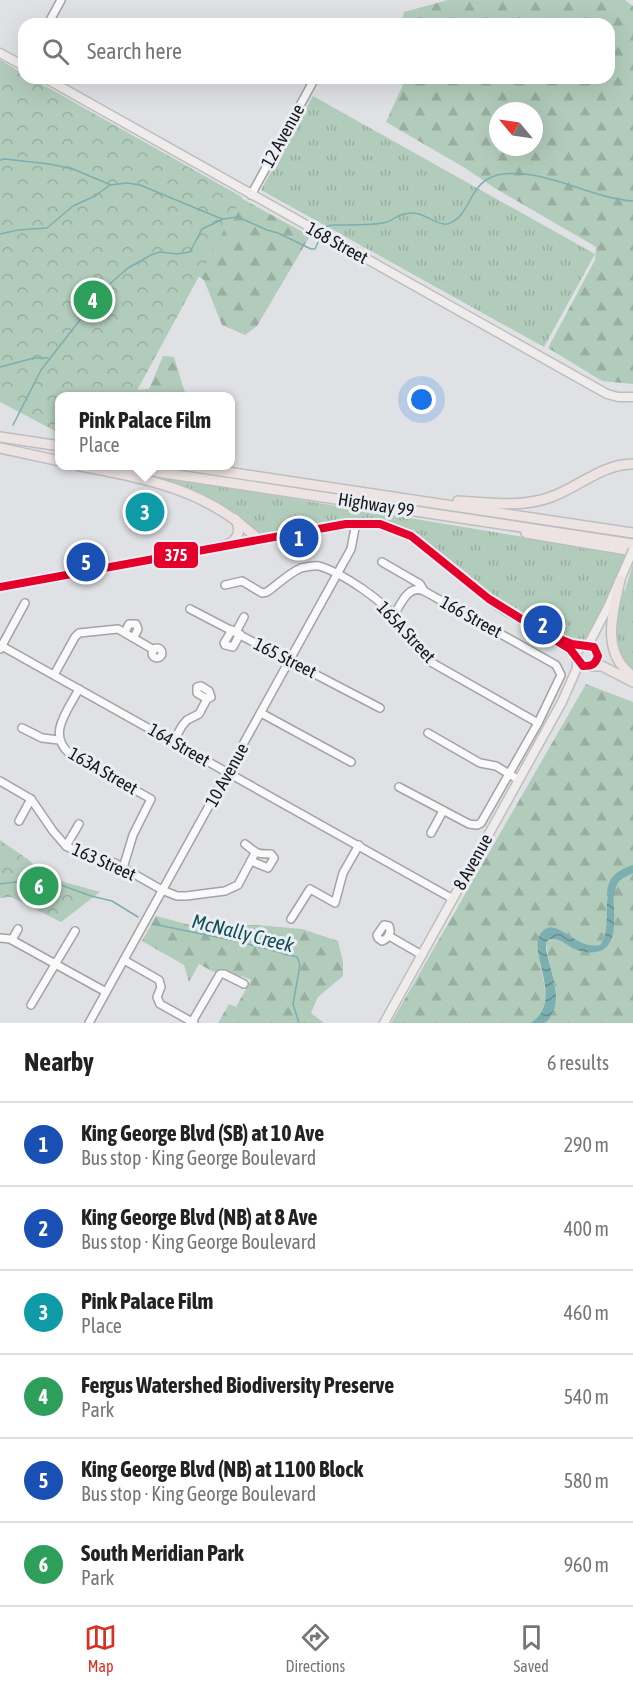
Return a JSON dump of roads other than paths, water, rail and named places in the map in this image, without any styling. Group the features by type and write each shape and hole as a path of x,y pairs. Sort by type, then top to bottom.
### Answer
{"highway":[{"path":"0,437 55,445"},
{"path":"0,448 55,456"},
{"path":"0,448 55,460"},
{"path":"348,490 517,504 550,497 609,468 633,464"},
{"path":"102,470 165,484 195,496 238,520 259,540"},
{"name":"Highway 99","path":"151,470 633,544"},
{"name":"Highway 99","path":"219,470 633,533"},
{"path":"380,505 632,553"},
{"path":"224,546 234,541 239,531 236,521 226,512"},
{"path":"620,580 611,621 612,644 621,664 633,676"},
{"path":"590,666 602,666 633,682"}],"main road":[{"path":"0,53 18,63"},
{"name":"168 Street","path":"56,84 607,394 633,397"},
{"path":"0,587 356,523 380,524 411,536 489,599 570,649 580,664 590,666 598,659 597,640 608,607 632,553"},
{"path":"576,658 608,607"},
{"path":"547,634 594,647 597,652"},
{"name":"8 Avenue","path":"562,702 577,668 576,658"},
{"name":"8 Avenue","path":"384,1023 562,702 580,674 590,666"}],"street":[{"path":"51,18 61,0"},
{"name":"12 Avenue","path":"251,195 312,84"},
{"name":"10 Avenue","path":"88,1023 351,549 356,523"},
{"name":"166 Street","path":"382,562 420,584 424,591 556,665 561,672 560,679 538,723"},
{"name":"165A Street","path":"225,585 242,581 262,593 267,592 298,570 313,566 321,567 367,592 394,615 418,650 429,661 538,723"},
{"path":"394,615 405,597 412,591 418,589 424,591"},
{"path":"1,647 25,603"},
{"name":"165 Street","path":"190,609 380,708"},
{"path":"236,632 244,617"},
{"path":"125,632 129,624 136,624 138,629 134,637"},
{"path":"54,675 79,633 110,628 118,629 154,650"},
{"name":"164 Street","path":"1,647 453,899"},
{"path":"22,728 42,738 59,740 58,731 61,723 79,689"},
{"path":"173,742 187,720 199,714 207,699"},
{"path":"261,713 351,762"},
{"path":"399,787 469,824 477,825 481,823 538,723"},
{"path":"428,733 480,763 496,766 519,780"},
{"name":"163A Street","path":"59,740 69,753 151,799 133,835 123,868"},
{"name":"163 Street","path":"0,781 31,799 66,846 82,854 108,860 162,890 184,897 227,891 238,885 255,853"},
{"path":"19,820 31,799"},
{"path":"431,833 443,811"},
{"path":"66,846 79,824"},
{"path":"245,844 255,853 272,854 274,860 270,867 266,868 251,861"},
{"path":"291,919 310,889 335,903 343,873 359,845"},
{"path":"12,940 18,929"},
{"path":"31,1005 75,931"},
{"path":"389,936 422,955"},
{"path":"0,938 12,940 105,992"},
{"path":"124,960 159,980 161,987 157,997 160,1004 193,1023 220,974 244,984"}],"water":[{"path":"611,886 614,890 614,926 610,943 597,952 588,953 574,949 560,940 549,939 546,949 555,987 555,1007 545,1023 530,1023 541,1013 545,1001 538,948 539,937 545,929 550,927 584,943 600,945 606,932 607,901"}],"waterway":[{"path":"0,160 49,164 73,169 111,185 127,183 140,185 222,219"},
{"path":"324,230 327,226 333,225 383,223 403,214 413,213 447,224 462,214 482,183 491,177 503,174 536,176 600,195 633,201"},
{"path":"0,234 47,228 73,206 95,196 110,185"},
{"path":"13,425 41,370 104,289 128,268 160,252 177,254 190,252 202,229 223,219 238,217 311,249 315,249 319,240"},
{"path":"0,367 34,358 48,358"},
{"path":"611,894 617,878 633,869"},
{"name":"McNally Creek","path":"0,884 23,881 58,884 112,901 138,917"},
{"name":"McNally Creek","path":"153,924 236,941 297,957 300,965 293,1004 299,1023"}],"place":[{"name":"Fergus Watershed Biodiversity Preserve","path":"93,300"},
{"name":"Pink Palace Film","path":"145,512"},
{"name":"King George Blvd (SB) at 10 Ave","path":"299,538"},
{"name":"King George Blvd (NB) at 1100 Block","path":"86,562"},
{"name":"King George Blvd (NB) at 8 Ave","path":"543,625"},
{"name":"South Meridian Park","path":"39,886"}]}
